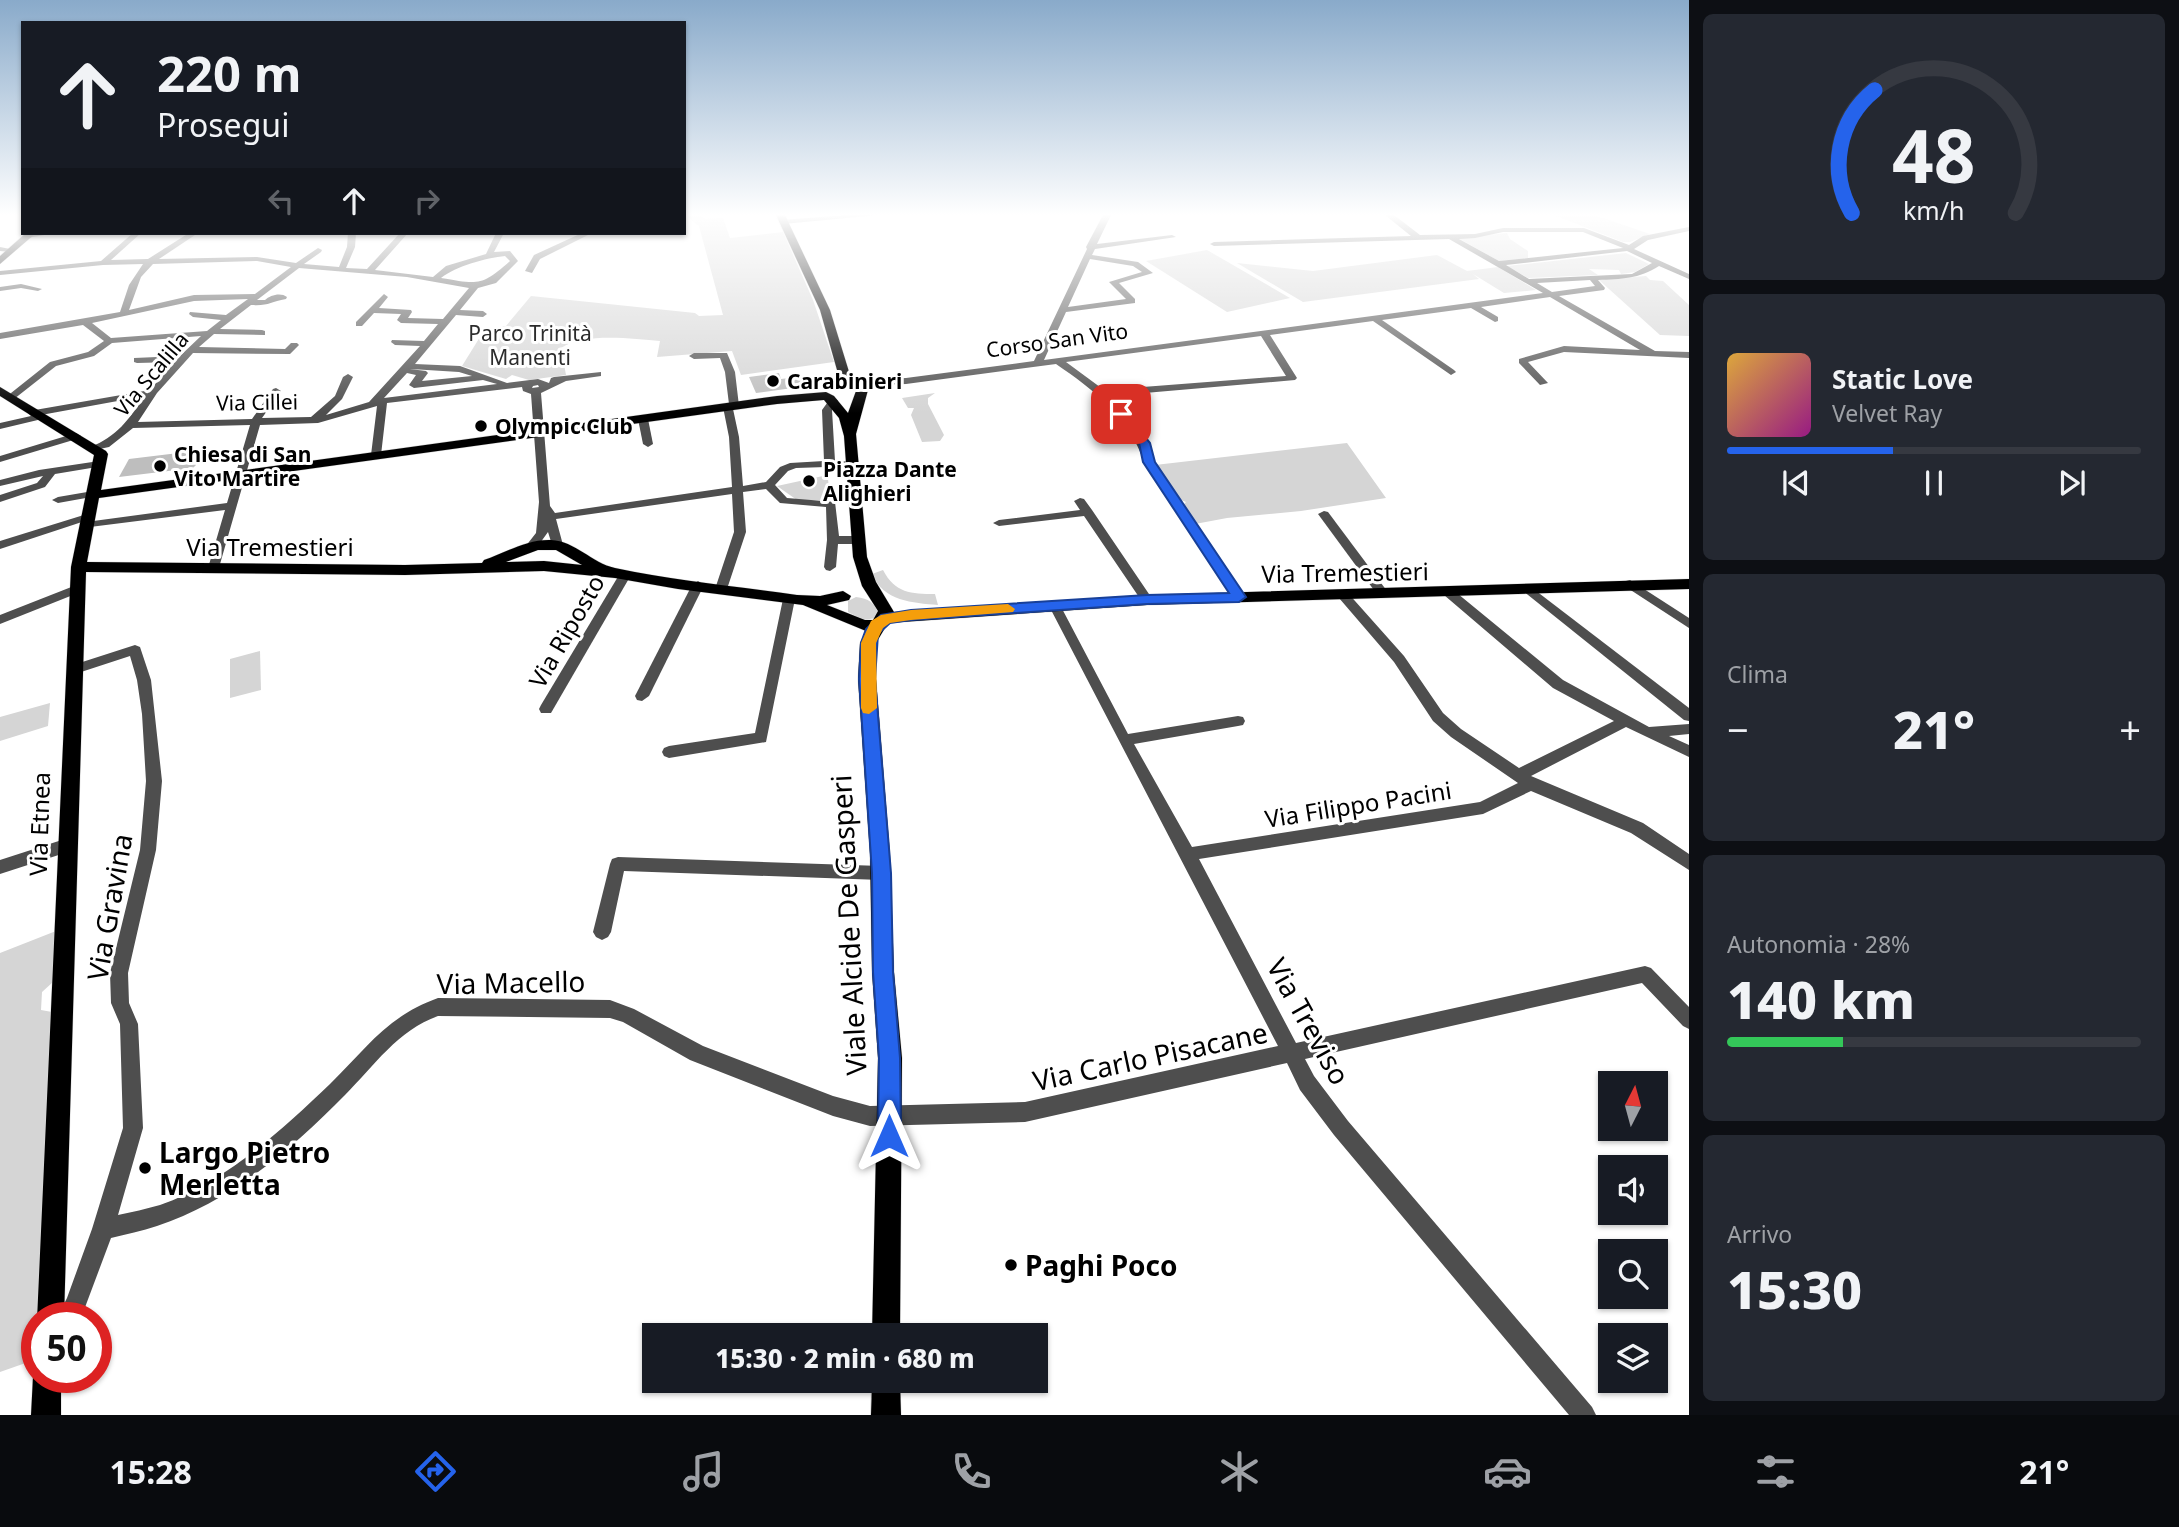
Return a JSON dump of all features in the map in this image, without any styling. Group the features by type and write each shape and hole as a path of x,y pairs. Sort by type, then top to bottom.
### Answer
{"main road":[{"path":"811,281 825,310 845,377 861,388 850,436"},
{"path":"839,357 830,396 845,417 850,436 860,557 857,580 838,603 852,629 867,679"},
{"path":"777,400 830,396 853,383"},
{"path":"4,396 94,449"},
{"path":"92,495 777,400 830,396 846,401 860,396"},
{"name":"Via Etnea","path":"51,1302 68,845 78,668 79,578 101,454 94,449"},
{"path":"460,568 538,566 559,561 564,553 560,547"},
{"path":"460,568 488,564 526,549 560,547 588,565 621,574"},
{"path":"526,549 516,556 516,563 621,574 793,599 820,601 861,592 911,609 962,611"},
{"path":"860,557 878,598 887,611 868,643 867,679"},
{"name":"Via Tremestieri","path":"79,578 214,568 460,568"},
{"name":"Via Tremestieri","path":"962,611 1147,600 1689,584"},
{"path":"793,599 863,626 962,611"},
{"name":"Viale Alcide De Gasperi","path":"867,679 881,873 889,1116 886,1323"},
{"path":"46,1415 47,1393"},
{"path":"886,1393 886,1415"}],"street":[{"path":"124,312 136,281"},
{"name":"Via Scalilla","path":"94,449 112,444 131,425 153,392 190,350 276,281"},
{"path":"441,281 475,286 493,281"},
{"path":"1037,363 1074,281"},
{"path":"1061,310 1132,301 1113,282 1117,281"},
{"path":"1527,281 1654,354"},
{"name":"Corso San Vito","path":"906,381 1601,288 1595,281"},
{"path":"0,289 21,286 38,289"},
{"path":"208,297 210,286"},
{"path":"376,456 380,401 475,286"},
{"path":"0,336 208,297 251,299 267,303 272,298 283,297"},
{"path":"359,324 384,297"},
{"path":"1472,305 1495,319"},
{"path":"372,310 408,312 401,320 444,322"},
{"path":"453,312 483,314"},
{"path":"193,314 228,318"},
{"path":"1374,318 1451,372"},
{"path":"85,322 109,341"},
{"path":"4,396 20,393 57,361 97,353 109,341 211,332 262,333"},
{"path":"1104,393 1292,378 1264,333"},
{"path":"396,342 426,344"},
{"path":"190,350 288,352 294,345"},
{"path":"1543,383 1522,361 1564,349 1689,355"},
{"path":"694,356 724,355 730,372 740,532 721,589"},
{"path":"137,360 181,359"},
{"path":"1058,361 1104,393 1144,443 1149,462 1239,597"},
{"path":"403,371 460,369 508,385 536,387 563,379 598,374"},
{"path":"425,370 414,385 485,377"},
{"path":"314,420 339,397 348,377"},
{"path":"853,383 906,381"},
{"path":"860,396 906,381"},
{"name":"Via Cillei","path":"131,425 314,420 380,401 508,385"},
{"path":"536,387 547,517 560,547"},
{"path":"214,568 256,420 276,391"},
{"path":"0,426 81,403 153,392"},
{"path":"830,396 830,465"},
{"path":"643,419 648,444"},
{"path":"0,459 76,436"},
{"path":"0,483 99,464"},
{"path":"547,517 765,485 784,469 794,465 852,464"},
{"path":"0,499 41,485 52,471"},
{"path":"765,485 784,501 831,504 831,567"},
{"path":"58,500 92,495"},
{"path":"1080,501 1147,600"},
{"path":"0,545 87,521 232,506"},
{"path":"999,523 1088,512"},
{"path":"1324,514 1383,594"},
{"path":"526,549 541,533 547,517"},
{"path":"833,540 858,540"},
{"name":"Via Riposto","path":"546,709 621,574"},
{"path":"0,620 79,578"},
{"path":"1630,584 1689,624"},
{"path":"642,696 698,585"},
{"path":"1527,588 1689,716"},
{"path":"1448,592 1558,684 1648,733 1689,751"},
{"path":"1343,595 1399,659 1438,717 1455,733 1524,780 1637,828 1689,863"},
{"path":"669,752 761,738 793,599"},
{"name":"Via Treviso","path":"1055,606 1124,740 1188,853 1307,1083 1341,1128 1584,1415"},
{"name":"Via Gravina","path":"78,668 135,650 144,680 149,714 154,780 148,850 120,973 120,1003 129,1024 134,1128 103,1229"},
{"path":"1124,740 1238,721"},
{"name":"Via Filippo Pacini","path":"1188,853 1483,808 1524,780 1626,721"},
{"path":"1648,733 1689,729"},
{"path":"0,867 68,845"},
{"path":"601,932 618,864 881,873"},
{"name":"Via Carlo Pisacane","path":"889,1116 1025,1112 1645,974 1689,1020"},
{"name":"Via Macello","path":"103,1229 160,1215 202,1195 252,1164 338,1090 403,1022 420,1012 439,1007 610,1009 628,1015 697,1053 833,1106 870,1116 889,1116"},
{"path":"77,1302 103,1229"}],"green space":[{"name":"Parco Trinità Manenti","path":"714,281 805,281 834,362 741,375 732,351 657,357 660,341 596,338 561,348 566,375 529,380 512,375 506,379 462,366 480,337 485,337 491,329 506,326 531,296 695,313 699,316 723,315"},
{"path":"1178,281 1261,281 1290,298 1227,312"},
{"path":"1268,281 1463,281 1303,302"},
{"path":"1484,281 1521,281 1536,290 1504,293"},
{"path":"1600,281 1663,281 1689,305 1689,336 1660,335"},
{"path":"935,393 928,398 928,404 944,435 940,441 922,442 911,415 914,408 908,408 902,398"},
{"path":"1347,443 1386,498 1195,524 1183,505 1186,502 1176,498 1155,465"},
{"path":"823,476 828,479 830,500 797,500 777,486"},
{"path":"883,570 898,588 904,591 935,594 938,605 900,599 883,590 872,574"},
{"path":"856,597 873,604 879,614 876,618 863,620 848,612 848,601"},
{"path":"260,651 261,690 230,698 230,659"},
{"path":"50,703 48,726 0,741 0,717"},
{"path":"56,931 53,982 42,992 41,1010 52,1012 39,1302 21,1302 21,1365 0,1372 0,953"}],"building":[{"path":"779,373 781,379 805,376 807,386 756,393 749,377"},
{"name":"Chiesa di San Vito Martire","path":"195,451 203,458 193,468 119,477 129,459"}],"slow traffic":[{"path":"869,708 868,643 877,625 886,618 1008,609"}],"place":[{"name":"Carabinieri","path":"773,381"},
{"name":"Olympic Club","path":"481,426"},
{"name":"Chiesa di San Vito Martire","path":"160,466"},
{"name":"Piazza Dante Alighieri","path":"809,481"},
{"name":"Largo Pietro Merletta","path":"145,1168"},
{"name":"Paghi Poco","path":"1011,1265"}],"route":[{"path":"889,1136 890,1058 883,972 881,873 867,679 868,643 877,625 886,618 1147,600 1239,597 1149,462 1144,443 1121,414"}]}
